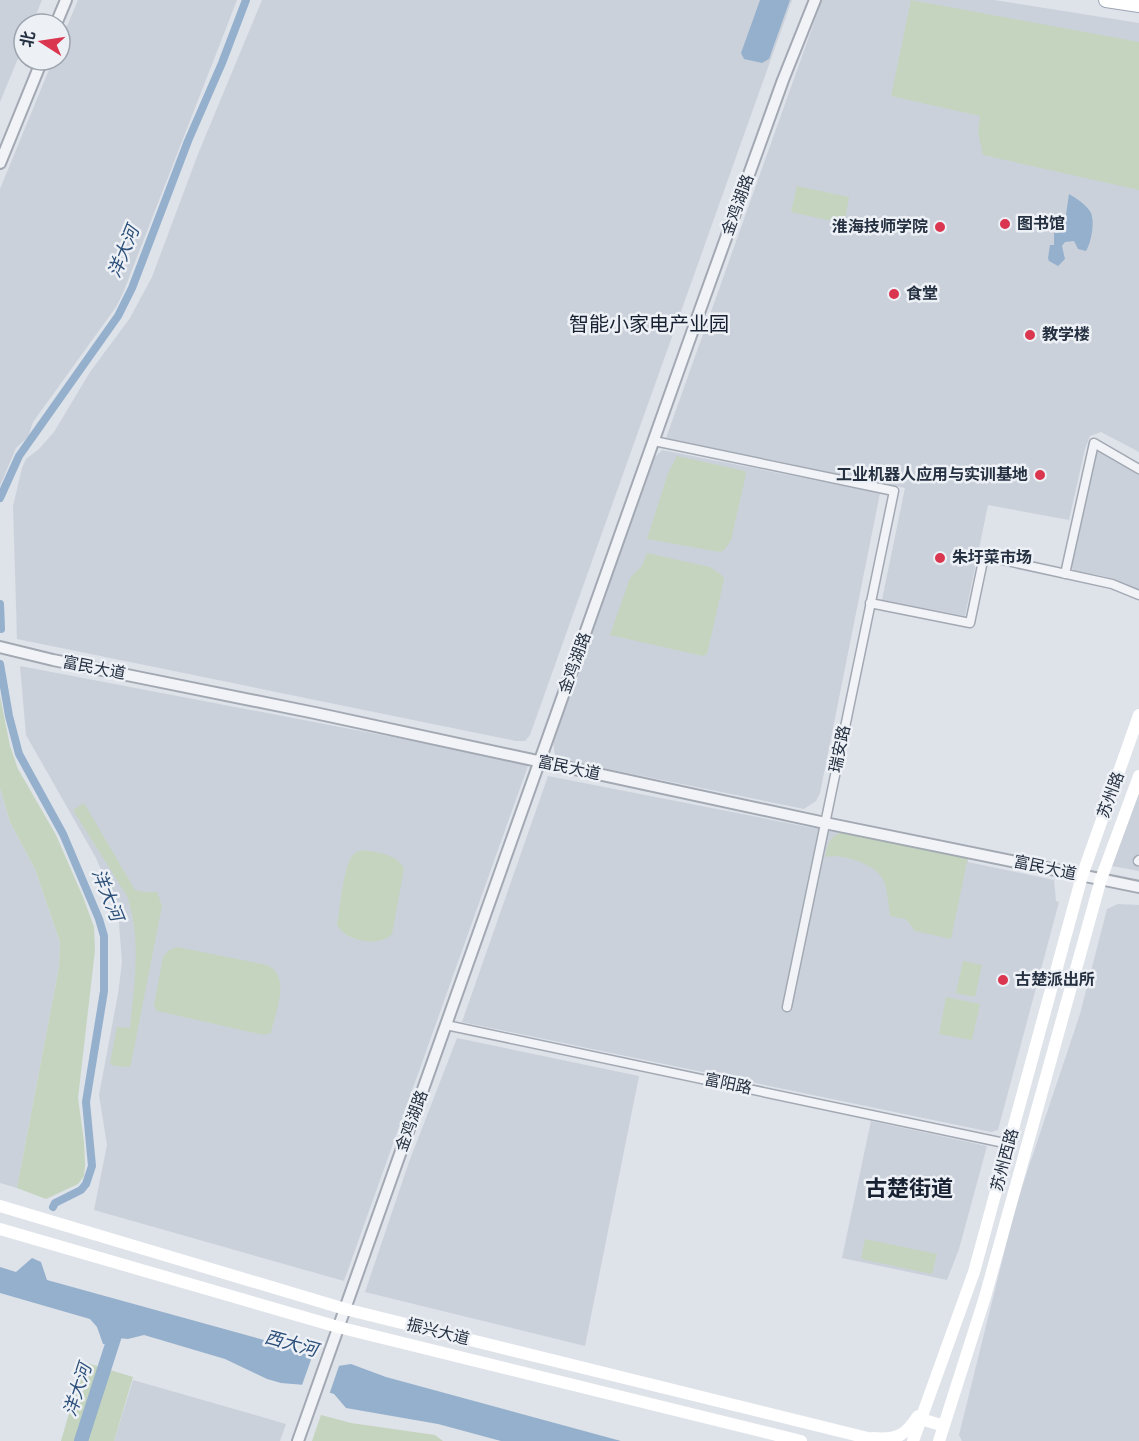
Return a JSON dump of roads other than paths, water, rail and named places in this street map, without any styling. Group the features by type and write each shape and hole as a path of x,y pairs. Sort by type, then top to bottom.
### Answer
{"main road":[{"path":"1106,0 1139,5"},
{"name":"苏州路","path":"1082,876 1139,715"},
{"name":"苏州路","path":"1101,879 1139,776"},
{"name":"苏州西路","path":"913,1441 974,1272 1082,876"},
{"name":"苏州西路","path":"943,1435 985,1297 1101,879"},
{"name":"振兴大道","path":"0,1206 345,1309 880,1441"},
{"name":"振兴大道","path":"0,1229 338,1327 801,1441"},
{"path":"864,1437 889,1439 902,1434 910,1428 927,1403"},
{"path":"921,1419 943,1435"}],"street":[{"name":"金鸡湖路","path":"298,1441 779,91 815,0"},
{"path":"0,163 37,72"},
{"name":"瑞安路","path":"654,441 894,491 787,1007"},
{"path":"1065,574 1094,443 1139,469"},
{"path":"870,603 970,623 984,556 1112,584 1139,595"},
{"name":"富民大道","path":"0,647 825,823 1139,887"},
{"name":"富阳路","path":"446,1025 1010,1144"}],"water":[{"path":"760,0 790,0 769,59 762,63 744,59 741,53"},
{"path":"1069,194 1091,213 1092,233 1086,251 1078,249 1074,241 1065,242 1062,246 1065,259 1058,266 1048,258 1050,245 1054,245 1054,233 1059,233 1060,221 1065,221"},
{"path":"32,1258 41,1262 47,1280 289,1347 338,1366 351,1364 386,1377 621,1441 501,1441 438,1424 346,1408 334,1394 305,1385 267,1379 225,1359 144,1335 128,1339 118,1338 114,1345 103,1344 97,1327 90,1319 0,1293 0,1267 16,1272"}],"waterway":[{"name":"洋大河","path":"0,498 19,456 118,316 132,288 188,141 246,0"},
{"name":"洋大河","path":"0,604 1,629"},
{"name":"洋大河","path":"0,664 9,716 19,754 63,834 104,936 104,991 86,1102 92,1166 86,1184 81,1190 55,1203 53,1207"},
{"name":"洋大河","path":"81,1441 117,1329"}],"place":[{"name":"图书馆","path":"1005,224"},
{"name":"淮海技师学院","path":"940,227"},
{"name":"食堂","path":"894,294"},
{"name":"教学楼","path":"1030,335"},
{"name":"工业机器人应用与实训基地","path":"1040,475"},
{"name":"朱圩菜市场","path":"940,558"},
{"name":"古楚派出所","path":"1003,980"}],"district":[{"name":"智能小家电产业园","path":"649,325"},
{"name":"古楚街道","path":"909,1189"}],"water label":[{"name":"西大河","path":"291,1344"}]}
